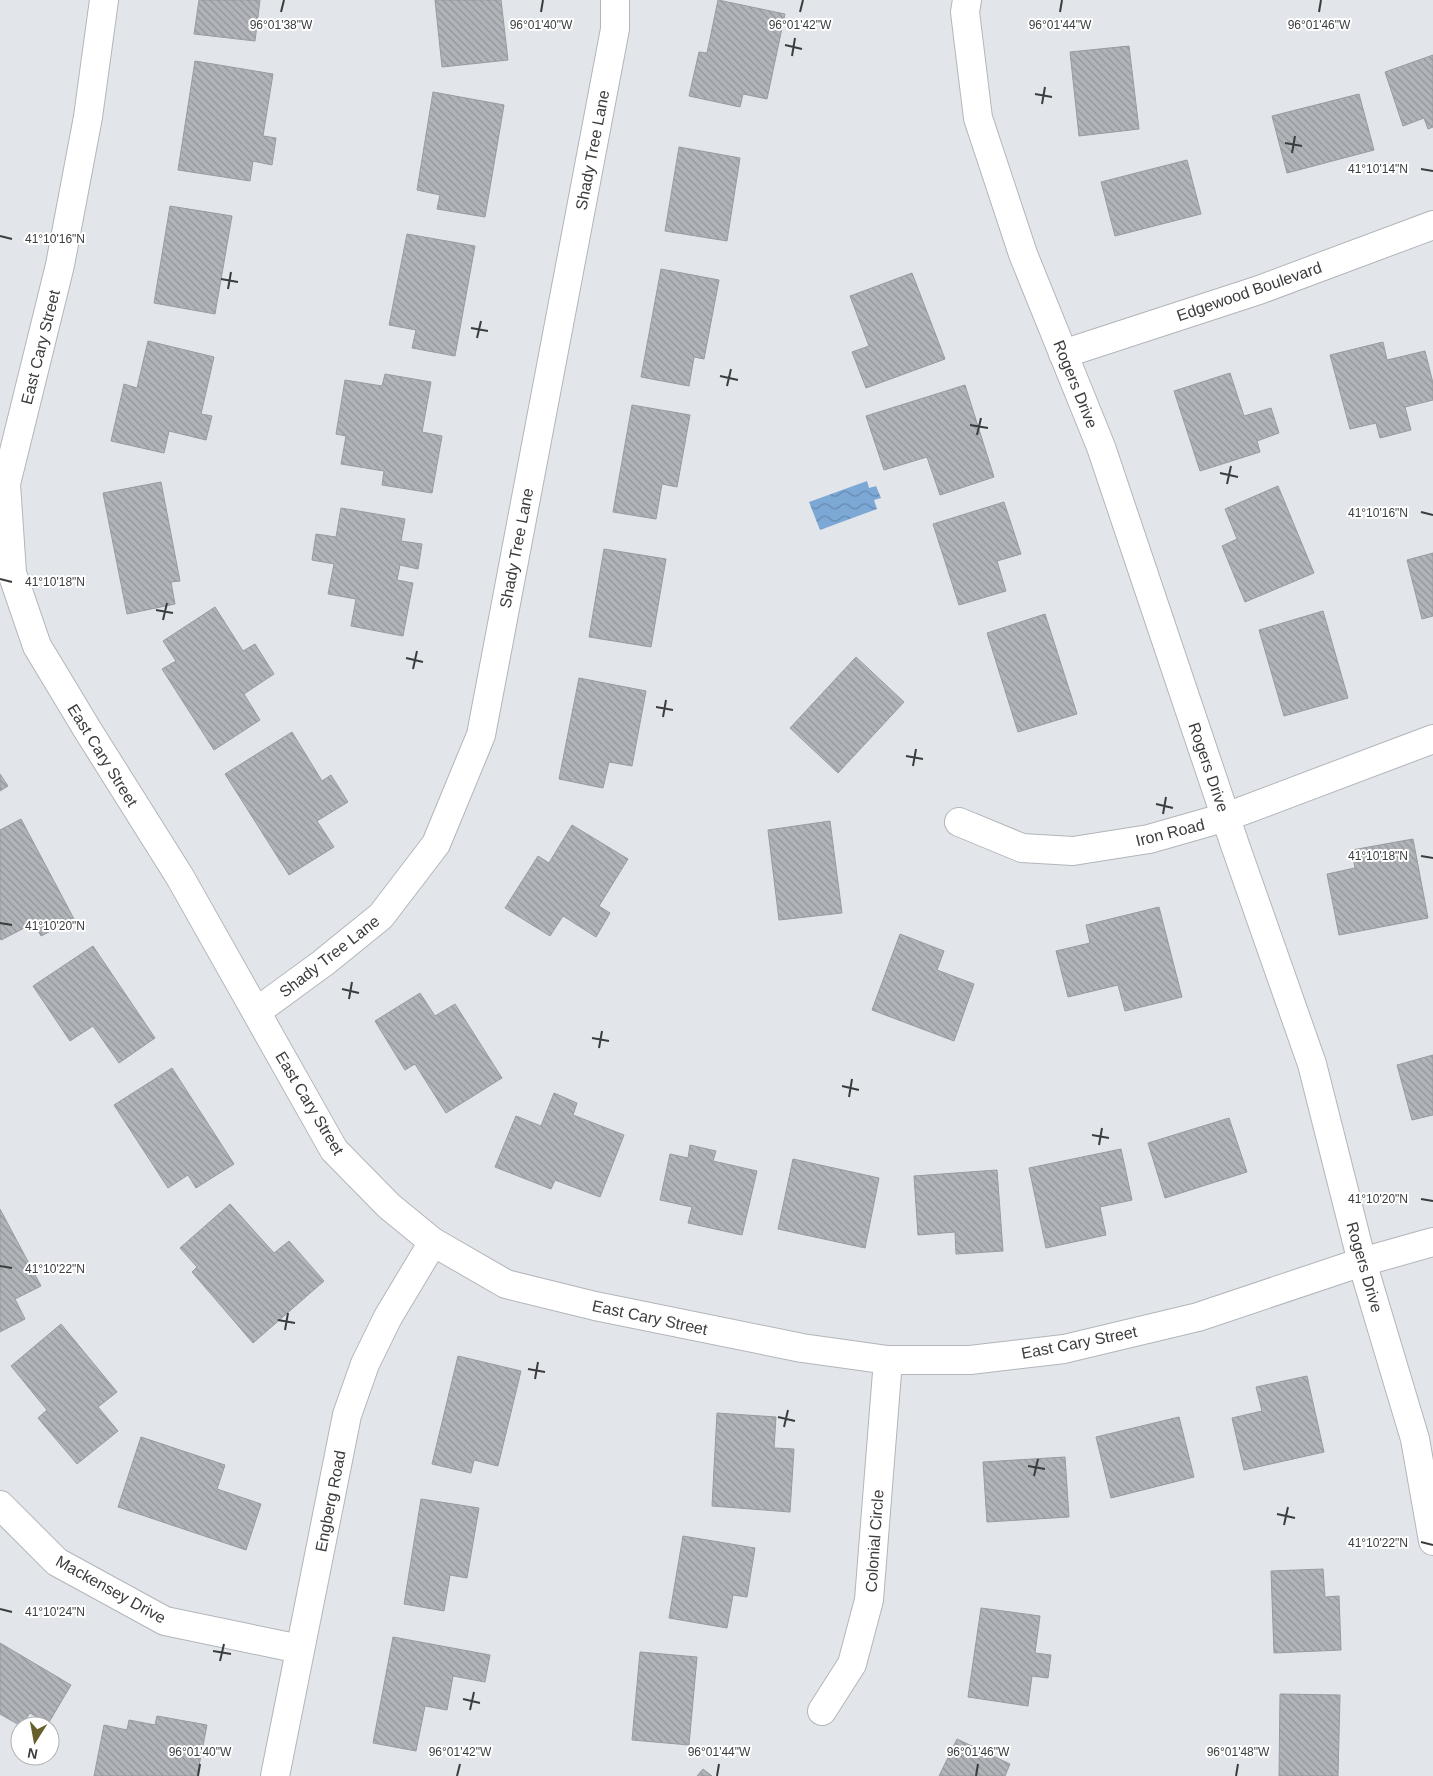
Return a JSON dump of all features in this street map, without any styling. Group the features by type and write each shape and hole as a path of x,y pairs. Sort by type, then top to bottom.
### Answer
{"street":[{"name":"East Cary Street","path":"104,0 88,117 60,265 3,483 12,573 37,646 180,877 334,1150 389,1206 433,1242 506,1284 595,1306 802,1348 888,1360 970,1360 1064,1349 1198,1317 1362,1262 1433,1242"},
{"name":"Shady Tree Lane","path":"256,1012 323,963 381,916 436,844 481,735 615,29 615,0"},
{"name":"Rogers Drive","path":"967,0 965,12 978,118 1023,254 1101,447 1312,1064 1362,1262 1414,1438 1433,1541"},
{"name":"Edgewood Boulevard","path":"1063,354 1259,290 1433,225"},
{"name":"Iron Road","path":"959,822 1022,848 1074,851 1149,839 1226,817 1433,738"},
{"name":"Engberg Road","path":"275,1776 347,1415 366,1364 388,1317 433,1242"},
{"name":"Colonial Circle","path":"822,1711 852,1664 869,1600 888,1360"},
{"name":"Mackensey Drive","path":"0,1505 57,1562 165,1621 300,1650"}],"water":[{"path":"867,481 869,488 876,486 881,498 874,500 877,509 820,530 809,502"}],"building":[{"path":"199,0 260,0 255,41 194,34"},
{"path":"435,0 501,0 508,60 442,67"},
{"path":"718,0 785,14 767,99 743,94 740,107 689,96 699,52 707,53"},
{"path":"1129,46 1139,129 1079,136 1070,52"},
{"path":"1433,55 1433,127 1428,129 1424,118 1403,126 1385,72"},
{"path":"195,61 273,74 263,136 276,138 272,165 253,161 250,181 178,170"},
{"path":"433,92 504,105 485,217 437,209 440,195 417,190"},
{"path":"1359,94 1374,150 1287,173 1272,116"},
{"path":"679,147 740,158 727,241 665,231"},
{"path":"1187,160 1201,214 1115,236 1101,182"},
{"path":"170,206 232,216 215,314 154,303"},
{"path":"407,234 475,246 455,356 412,348 416,330 389,325"},
{"path":"661,269 719,280 704,359 694,357 689,386 641,377"},
{"path":"912,273 945,359 866,388 852,352 869,346 850,296"},
{"path":"148,341 214,357 201,414 212,416 206,440 169,431 164,453 111,441 124,384 137,388"},
{"path":"1383,342 1387,360 1425,351 1433,383 1433,400 1405,407 1411,430 1380,438 1376,423 1350,429 1330,355"},
{"path":"1230,373 1244,416 1271,408 1279,433 1257,441 1260,452 1200,471 1174,391"},
{"path":"385,374 431,382 422,432 442,436 432,493 382,485 384,471 341,464 346,436 336,434 345,380 382,386"},
{"path":"965,385 994,477 940,495 927,457 884,470 866,416"},
{"path":"632,405 690,415 677,487 662,484 656,519 613,512"},
{"path":"161,482 180,581 171,582 175,604 127,614 103,493"},
{"path":"1278,486 1314,573 1245,602 1222,546 1237,539 1225,509"},
{"path":"1004,502 1021,554 997,561 1006,591 959,605 933,524"},
{"path":"341,508 405,519 401,541 422,544 418,569 400,565 397,580 413,583 403,636 351,626 356,599 328,594 334,564 312,560 316,534 336,537"},
{"path":"604,549 666,559 651,647 589,637"},
{"path":"1433,553 1433,616 1422,619 1407,560"},
{"path":"215,607 243,651 255,644 274,674 244,694 260,720 214,750 162,669 176,661 163,641"},
{"path":"1323,611 1348,698 1284,716 1259,630"},
{"path":"1045,614 1077,714 1018,732 987,633"},
{"path":"856,657 904,702 838,773 790,728"},
{"path":"579,678 646,691 632,766 609,762 603,788 559,779"},
{"path":"292,732 322,781 331,775 348,802 317,821 334,847 289,875 225,774"},
{"path":"0,774 8,786 0,791"},
{"path":"21,819 74,919 41,936 34,923 1,940 0,830"},
{"path":"830,821 842,913 779,920 768,830"},
{"path":"572,825 628,859 599,906 610,913 596,937 563,916 550,936 505,908 538,856 549,863"},
{"path":"1413,839 1428,918 1339,935 1327,874 1355,868 1352,850"},
{"path":"1159,907 1182,997 1125,1011 1118,985 1068,997 1056,951 1090,943 1086,925"},
{"path":"900,934 944,951 937,970 974,984 954,1041 872,1010"},
{"path":"93,946 155,1038 119,1063 93,1026 70,1041 33,986"},
{"path":"420,993 435,1016 455,1004 502,1078 446,1113 415,1064 405,1070 375,1021"},
{"path":"1433,1055 1433,1115 1412,1120 1397,1065"},
{"path":"172,1068 234,1164 196,1188 188,1175 168,1188 114,1105"},
{"path":"554,1093 577,1103 573,1115 624,1135 600,1197 555,1180 551,1189 495,1167 516,1116 541,1126"},
{"path":"1229,1118 1247,1172 1165,1198 1148,1143"},
{"path":"690,1145 716,1151 713,1161 757,1171 742,1235 688,1223 692,1207 660,1200 670,1154 688,1158"},
{"path":"1121,1149 1132,1200 1100,1207 1106,1235 1046,1248 1029,1168"},
{"path":"793,1159 879,1178 865,1248 778,1229"},
{"path":"997,1170 1003,1251 956,1254 955,1232 918,1235 914,1176"},
{"path":"230,1204 274,1253 289,1241 324,1281 253,1343 192,1272 197,1267 180,1248"},
{"path":"0,1209 41,1286 15,1299 25,1319 0,1332"},
{"path":"61,1324 117,1392 98,1407 118,1431 77,1464 38,1418 47,1410 11,1366"},
{"path":"458,1356 521,1371 498,1466 474,1460 471,1473 432,1464"},
{"path":"1307,1376 1324,1452 1244,1470 1232,1418 1262,1411 1256,1387"},
{"path":"717,1413 776,1417 774,1448 794,1449 790,1512 712,1506"},
{"path":"1179,1417 1194,1477 1111,1498 1096,1437"},
{"path":"141,1437 225,1465 217,1489 261,1504 246,1550 118,1507"},
{"path":"1065,1457 1069,1517 987,1522 983,1462"},
{"path":"421,1499 479,1508 467,1578 450,1575 444,1611 404,1604"},
{"path":"683,1536 755,1548 747,1597 733,1595 727,1628 669,1618"},
{"path":"1323,1569 1325,1597 1339,1596 1341,1650 1274,1653 1271,1571"},
{"path":"981,1608 1040,1616 1035,1653 1051,1655 1048,1678 1032,1676 1028,1706 968,1697"},
{"path":"393,1637 490,1655 485,1682 453,1676 447,1710 425,1706 416,1751 373,1743"},
{"path":"0,1643 71,1685 53,1716 35,1716 30,1713 28,1716 10,1716 10,1720 0,1714"},
{"path":"640,1652 697,1657 689,1745 632,1740"},
{"path":"1280,1694 1340,1695 1338,1776 1279,1776"},
{"path":"157,1716 207,1725 197,1776 94,1776 104,1725 127,1730 129,1720 155,1725"},
{"path":"957,1739 1010,1764 1005,1776 939,1776"},
{"path":"703,1769 712,1776 697,1776"}]}
